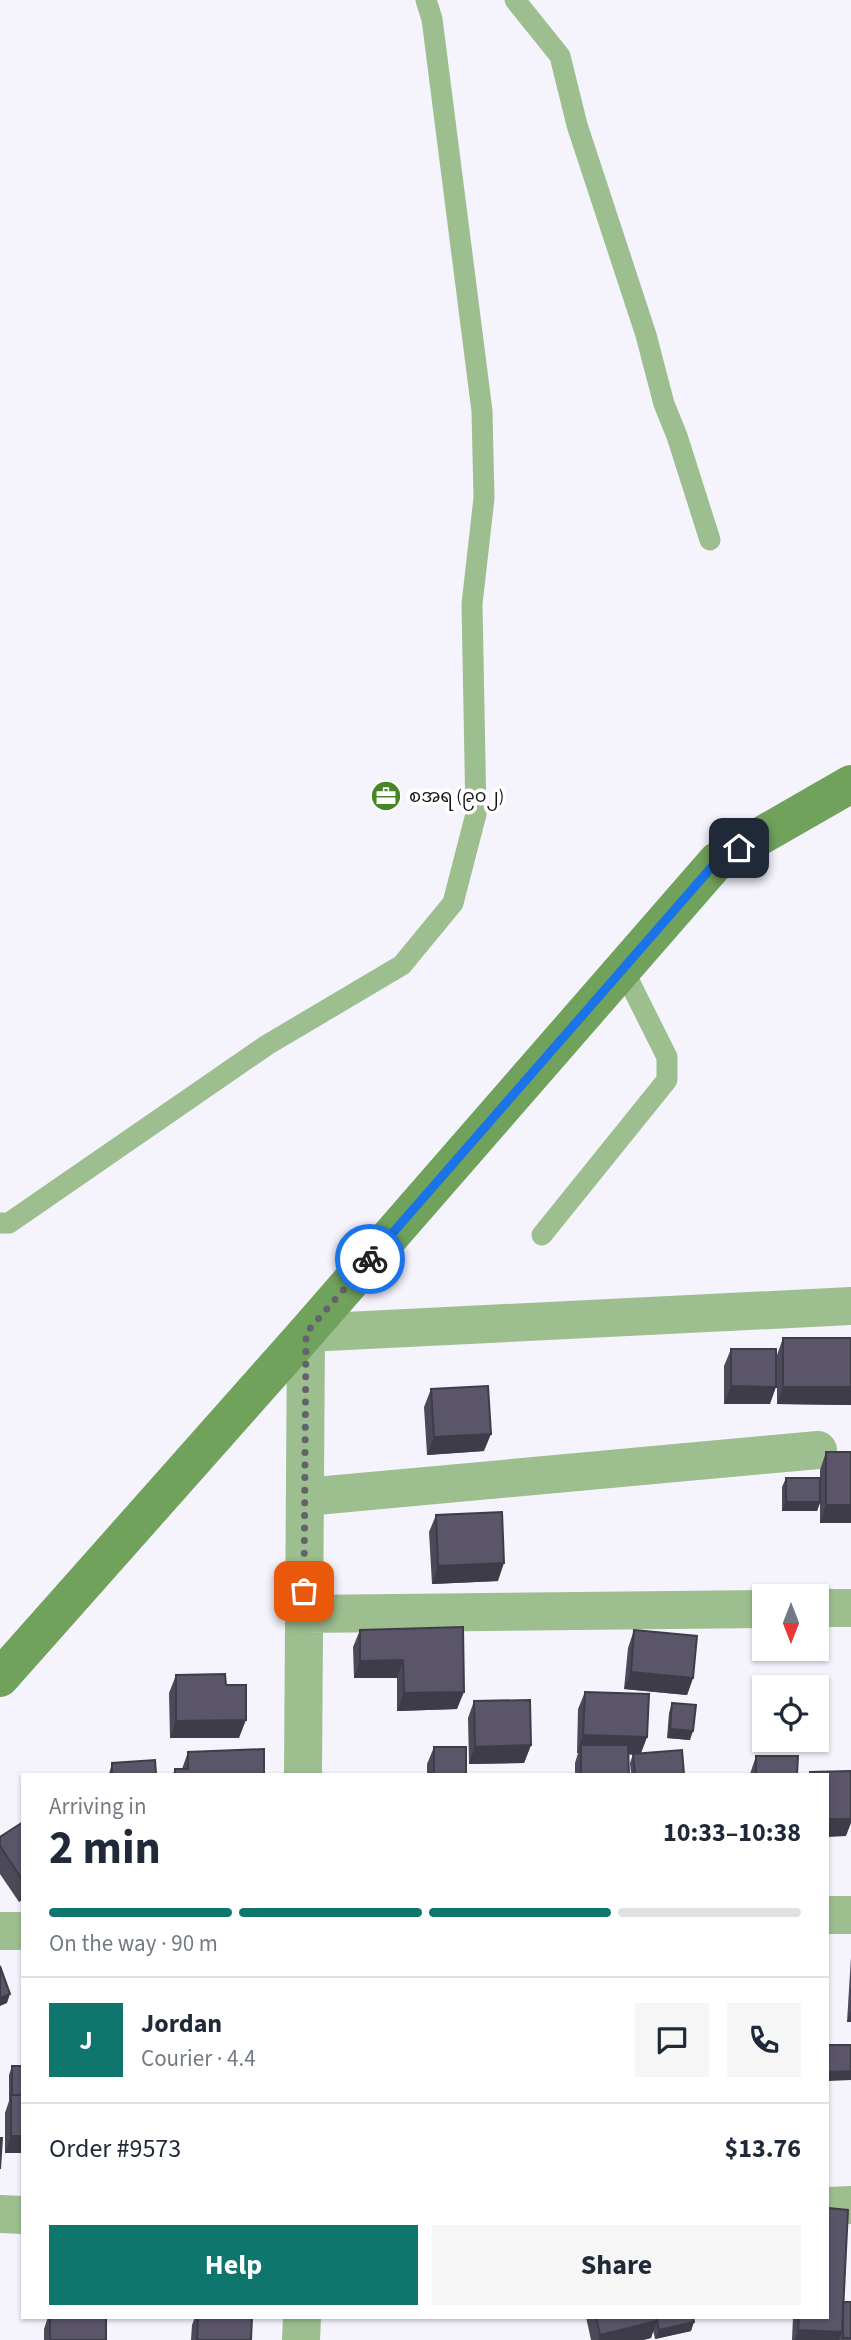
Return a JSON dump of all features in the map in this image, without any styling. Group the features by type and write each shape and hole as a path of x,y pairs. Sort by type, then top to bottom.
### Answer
{"street":[{"path":"0,1678 306,1333 717,861 851,784"},
{"path":"306,1333 851,1306"},
{"path":"303,1773 306,1333"},
{"path":"305,1497 818,1450"},
{"path":"830,1608 851,1608"},
{"path":"304,1614 752,1609"},
{"path":"829,1915 851,1915"},
{"path":"0,1931 21,1931"},
{"path":"829,2206 851,2205"},
{"path":"0,2214 21,2215"},
{"path":"301,2340 302,2319"}],"lane":[{"path":"0,1223 9,1223 267,1045 402,965 453,903 476,814 472,604 484,498 482,411 432,19 426,0"},
{"path":"515,0 560,56 577,125 646,335 664,404 710,540"},
{"path":"542,1235 667,1080 667,1057 623,969"}],"building":[{"path":"783,1338 851,1338 851,1387 783,1387"},
{"path":"731,1349 776,1349 776,1387 731,1386"},
{"path":"488,1386 491,1434 434,1437 431,1389"},
{"path":"826,1452 851,1452 851,1505 826,1505"},
{"path":"786,1478 820,1478 820,1502 786,1502"},
{"path":"502,1512 504,1563 438,1566 436,1515"},
{"path":"463,1627 464,1692 404,1693 403,1660 360,1661 360,1630"},
{"path":"634,1630 697,1636 693,1678 631,1672"},
{"path":"225,1674 226,1685 246,1685 246,1720 176,1721 176,1675"},
{"path":"585,1692 649,1694 647,1737 583,1735"},
{"path":"530,1700 531,1745 475,1747 474,1701"},
{"path":"672,1703 696,1705 693,1731 670,1729"},
{"path":"581,1745 628,1745 629,1773 581,1773"},
{"path":"434,1747 466,1747 466,1773 434,1773"},
{"path":"264,1749 264,1773 175,1773 175,1769 188,1769 188,1752"},
{"path":"682,1750 684,1773 635,1773 633,1754"},
{"path":"756,1756 798,1756 797,1773 756,1773"},
{"path":"155,1760 156,1773 112,1773 112,1763"},
{"path":"851,1771 851,1819 829,1819 829,1773 810,1772"},
{"path":"21,1823 21,1878 0,1846 0,1837"},
{"path":"0,1966 10,1994 0,1998"},
{"path":"829,2045 851,2045 851,2071 829,2072"},
{"path":"12,2066 21,2066 21,2095 12,2095"},
{"path":"11,2095 21,2095 21,2136 11,2136"},
{"path":"0,2138 2,2138 0,2169"},
{"path":"829,2208 848,2210 842,2332 798,2330 799,2319 829,2319"},
{"path":"843,2302 851,2302 851,2338 843,2338"},
{"path":"50,2319 106,2319 106,2340 50,2340"},
{"path":"198,2319 252,2319 251,2340 197,2340"},
{"path":"596,2319 656,2319 657,2321 600,2335"},
{"path":"656,2319 693,2319 694,2322 659,2330"}],"way so far":[{"path":"304,1591 306,1333 370,1259"}],"place":[{"name":"စအရ (၉၀၂)","path":"386,796"}],"route":[{"path":"370,1259 717,861 739,848"}]}
